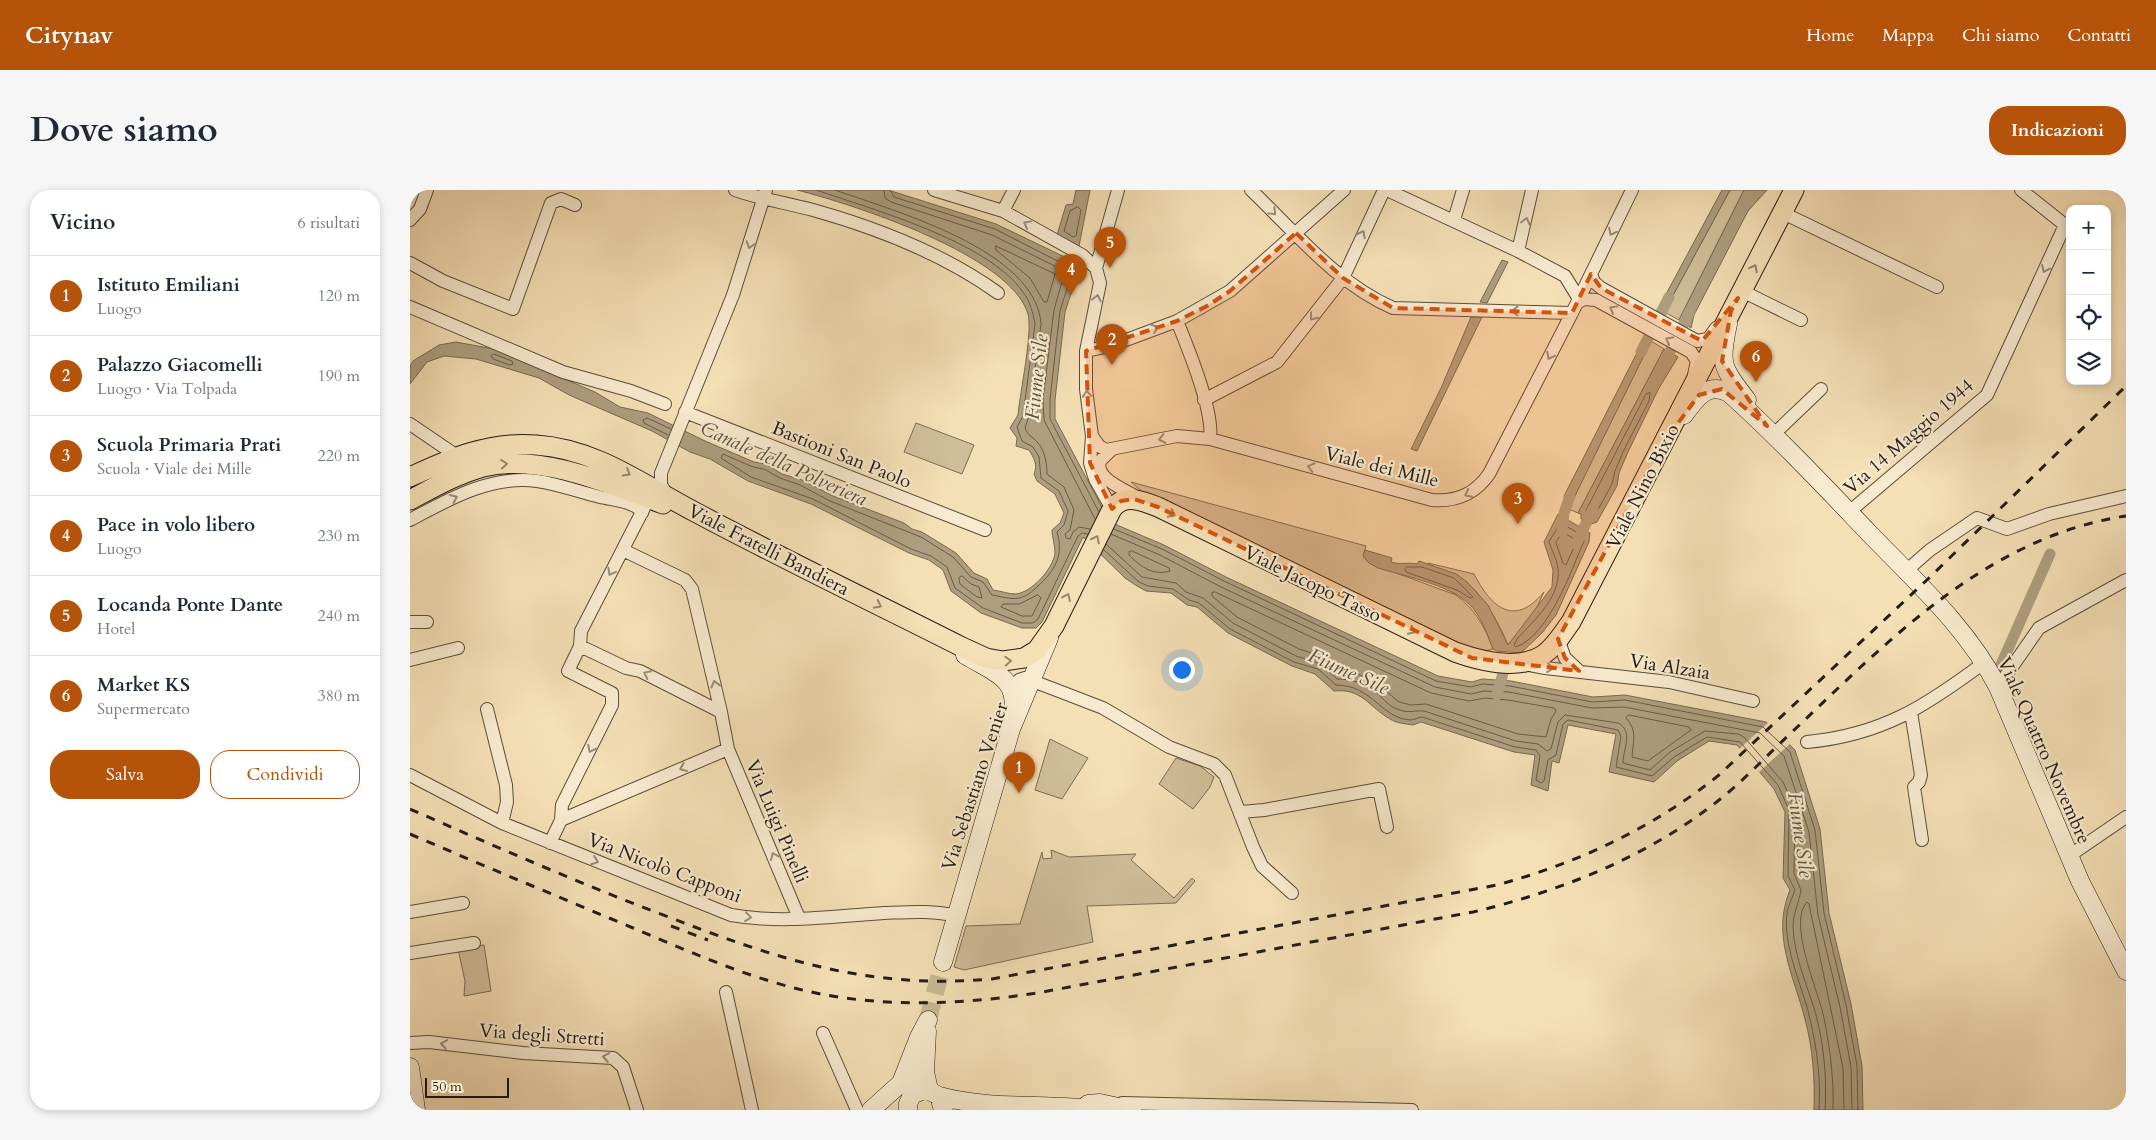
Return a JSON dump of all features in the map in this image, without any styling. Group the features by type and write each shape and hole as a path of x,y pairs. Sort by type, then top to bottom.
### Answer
{"main road":[{"name":"Viale Nino Bixio","path":"1521,663 1542,655 1558,639 1584,597 1794,190"},
{"name":"Viale Quattro Novembre","path":"1737,300 1722,361 1730,378 1771,430"},
{"name":"Viale Quattro Novembre","path":"1666,439 1699,395 1710,389 1722,389 1729,393 1771,430 1957,624 1985,662 1998,687 2068,856 2126,971"},
{"name":"Viale Fratelli Bandiera","path":"410,477 457,456 506,445 552,447 611,464 694,512 978,655 1003,662 1024,658 1037,650 1054,626 1112,509"},
{"path":"410,500 460,476 482,468 499,464 532,464 548,466 597,489 620,488 642,505 694,512"},
{"path":"1112,509 1126,500 1143,501"},
{"name":"Viale Jacopo Tasso","path":"1143,501 1455,652 1485,660 1521,663"},
{"path":"916,624 1019,685"},
{"name":"Via Sebastiano Venier","path":"943,962 1011,729 1019,685 1054,626"},
{"path":"871,1110 900,1084 928,1020 925,1072 928,1101"},
{"path":"410,1067 414,1104"},
{"path":"877,1110 928,1101 1066,1108 1100,1106 1132,1110"}],"street":[{"path":"410,220 420,209 428,190"},
{"path":"735,190 765,194 884,234 970,274 998,293"},
{"path":"934,190 1003,211 1089,261 1100,283 1086,351 1086,389 1092,436 1090,457 1092,471 1112,509"},
{"path":"1003,211 1014,190"},
{"path":"1089,261 1118,190"},
{"path":"1251,190 1343,278 1370,298 1393,308 1576,305 1584,299 1596,300 1650,322"},
{"path":"1086,351 1110,346 1177,321 1230,291 1344,190"},
{"path":"1204,400 1277,362 1343,278 1386,190 1454,220 1565,276 1591,274 1594,282 1600,288 1650,322 1694,346"},
{"path":"1454,220 1463,190"},
{"path":"1518,251 1532,190"},
{"name":"Viale dei Mille","path":"1111,450 1177,436 1210,438 1432,500 1457,499 1477,489 1489,474 1576,305 1632,190"},
{"name":"Via 14 Maggio 1944","path":"1849,512 1987,395 2065,225 2021,190"},
{"path":"669,498 663,490 660,477 733,294 765,194"},
{"path":"410,263 444,281 513,309 551,203 562,199 576,205"},
{"path":"1782,213 1936,287"},
{"path":"1565,276 1576,305"},
{"path":"1694,346 1708,339 1737,300 1801,320"},
{"path":"410,307 563,372 632,391 665,404"},
{"path":"1177,321 1210,421 1210,438"},
{"path":"1682,408 1696,369 1697,361 1694,346"},
{"path":"1771,430 1821,388"},
{"name":"Bastioni San Paolo","path":"684,415 985,530"},
{"path":"412,425 457,456"},
{"path":"1092,436 1099,446 1111,450"},
{"name":"Viale Jacopo Tasso","path":"1111,450 1100,461 1100,473 1107,480 1124,488 1143,501"},
{"path":"410,520 471,490 506,481 544,482 597,489 637,507 642,505"},
{"path":"1906,571 1930,550 1977,518 2007,529 2049,514 2126,496"},
{"path":"410,775 502,823 550,844 561,820 562,806 612,705 612,693 568,671 580,646 581,631 623,550 642,505"},
{"path":"623,550 685,580 692,589 728,749"},
{"path":"1998,687 2038,628 2126,580"},
{"path":"410,622 427,622"},
{"path":"1558,639 1565,658 1580,671"},
{"path":"580,646 626,668 640,670 721,712"},
{"path":"410,660 458,648"},
{"path":"1807,742 1835,739 1877,727 1911,712 1938,697 1985,662"},
{"name":"Via Alzaia","path":"1521,663 1545,668 1669,682 1754,701"},
{"path":"1019,685 1103,708 1169,747 1214,764 1224,775 1241,812 1252,847 1262,866 1274,879 1292,893"},
{"path":"488,709 506,785 508,802 502,823"},
{"path":"1911,712 1921,775 1919,782 1914,787 1922,840"},
{"name":"Via Luigi Pinelli","path":"561,820 728,749 799,918"},
{"path":"1241,812 1264,810 1379,789 1387,827"},
{"path":"2068,856 2126,817"},
{"name":"Via Nicolò Capponi","path":"550,844 731,914 751,918 799,918"},
{"path":"410,912 463,903"},
{"path":"799,918 912,912 942,912 956,916"},
{"path":"410,953 474,943"},
{"path":"726,992 752,1110"},
{"path":"823,1034 857,1110"},
{"name":"Via degli Stretti","path":"410,1043 429,1042 523,1053 613,1058 623,1066 637,1110"},
{"path":"1100,1106 1412,1110"},
{"path":"1184,1110 1196,1106"}],"highlighted area":[{"path":"1296,233 1343,278 1393,308 1572,313 1591,274 1601,288 1702,341 1738,298 1731,311 1722,361 1767,426 1722,389 1699,395 1666,439 1558,639 1565,658 1579,671 1472,658 1158,507 1134,499 1121,501 1112,509 1090,463 1086,351 1177,321 1207,306 1230,291"}],"shaded area":[{"path":"1730,190 1744,190 1679,320 1664,312"},
{"path":"1651,341 1664,349 1578,513 1569,509 1586,472"},
{"path":"916,423 974,445 962,474 904,452"},
{"path":"1131,482 1366,546 1363,556 1369,563 1456,595 1463,600 1479,619 1493,649 1481,652 1467,648 1146,495"},
{"path":"1428,563 1474,574 1488,596 1505,609 1514,611 1523,609 1533,603 1544,592 1535,611 1508,645 1494,616 1475,590 1456,574 1434,568"},
{"path":"1050,739 1088,758 1062,799 1035,790"},
{"path":"1176,758 1200,766 1214,777 1210,787 1193,809 1159,784"},
{"path":"1051,850 1069,857 1136,854 1131,860 1174,898 1192,878 1195,881 1176,903 1087,906 1093,942 964,970 954,967 966,926 1020,924 1042,852 1043,859 1052,858"},
{"path":"484,945 491,991 464,996 465,981 458,949"}],"water":[{"name":"Fiume Sile","path":"797,190 888,190 996,224 1073,261 1078,267 1078,272 1065,312 1055,400 1055,419 1104,511 1117,525 1164,545 1226,577 1438,676 1472,682 1482,679 1511,681 1593,697 1625,695 1766,722 1795,750 1820,829 1829,913 1851,1004 1862,1066 1863,1110 1814,1110 1812,1053 1805,1019 1790,971 1783,939 1785,907 1790,890 1783,878 1785,812 1774,789 1737,745 1709,741 1677,761 1654,782 1609,772 1616,734 1568,725 1559,763 1552,761 1548,791 1531,785 1535,755 1514,752 1421,722 1413,725 1392,720 1358,695 1352,692 1334,691 1315,674 1292,666 1228,633 1197,607 1187,605 1171,593 1146,591 1137,586 1125,578 1083,537 1042,622 1036,628 1022,628 981,613 951,591 943,570 929,560 909,553 811,504 748,481 710,459 690,452 652,431 569,395 539,378 476,359 444,356 427,362 410,384 410,366 413,361 439,345 456,342 494,349 595,392 620,407 648,413 705,441 754,462 766,464 782,474 802,480 833,496 904,523 956,553 974,573 987,579 993,590 1016,594 1029,589 1041,579 1050,566 1055,553 1052,530 1060,523 1064,513 1055,494 1037,481 1034,474 1035,462 1029,450 1016,446 1017,438 1010,428 1018,415 1029,334 1028,314 1015,292 992,272 962,253 927,235 890,220"},
{"path":"1076,190 1090,190 1079,246 1057,235 1066,205 1073,204"},
{"path":"1722,190 1730,190 1664,312 1658,309"},
{"path":"1744,190 1767,190 1748,211 1694,315 1691,328 1679,320"},
{"path":"1502,260 1508,262 1487,303 1480,302"},
{"path":"1471,317 1482,317 1417,451 1411,449 1441,388"},
{"path":"1645,337 1651,341 1567,512 1562,509 1566,502 1564,496"},
{"path":"1664,349 1678,357 1659,388 1628,452 1619,473 1617,486 1597,522 1591,524 1581,519 1581,514 1578,513"},
{"path":"1558,514 1590,533 1589,542 1556,615 1542,633 1521,653 1493,649 1477,614 1461,597 1439,586 1378,568 1369,563 1363,556 1365,550 1392,558 1391,562 1417,564 1419,561 1456,574 1467,582 1488,605 1508,645 1552,587 1553,570 1544,542"}],"pier":[{"path":"1769,722 1791,743 1759,772 1738,750"}],"waterway":[{"path":"1641,352 1669,297"},
{"path":"1663,366 1690,311"},
{"path":"1562,532 1564,513 1570,496"},
{"path":"1576,544 1593,509"},
{"path":"2000,667 2050,554"},
{"path":"1497,695 1505,666 1509,661"}],"tunnel":[{"path":"928,1020 943,962"}],"railway":[{"path":"410,809 595,888 742,944 781,957 821,967 861,975 902,980 992,979 1497,885 1557,866 1614,842 1668,811 1719,775 1929,578 2126,386"},
{"path":"410,834 708,959 785,986 838,997 913,1003 987,999 1037,993 1473,912 1536,895 1597,872 1655,843 1721,799 1903,629 1943,598 1984,570 2029,546 2076,528 2126,516"},
{"path":"671,926 708,940"}],"place":[{"name":"Locanda Ponte Dante","path":"1110,268"},
{"name":"Pace in volo libero","path":"1071,295"},
{"name":"Palazzo Giacomelli","path":"1112,365"},
{"name":"Market KS","path":"1756,382"},
{"name":"Scuola Primaria Prati","path":"1518,524"},
{"name":"Istituto Emiliani","path":"1019,793"}],"water label":[{"name":"Canale della Polveriera","path":"784,463"}]}
